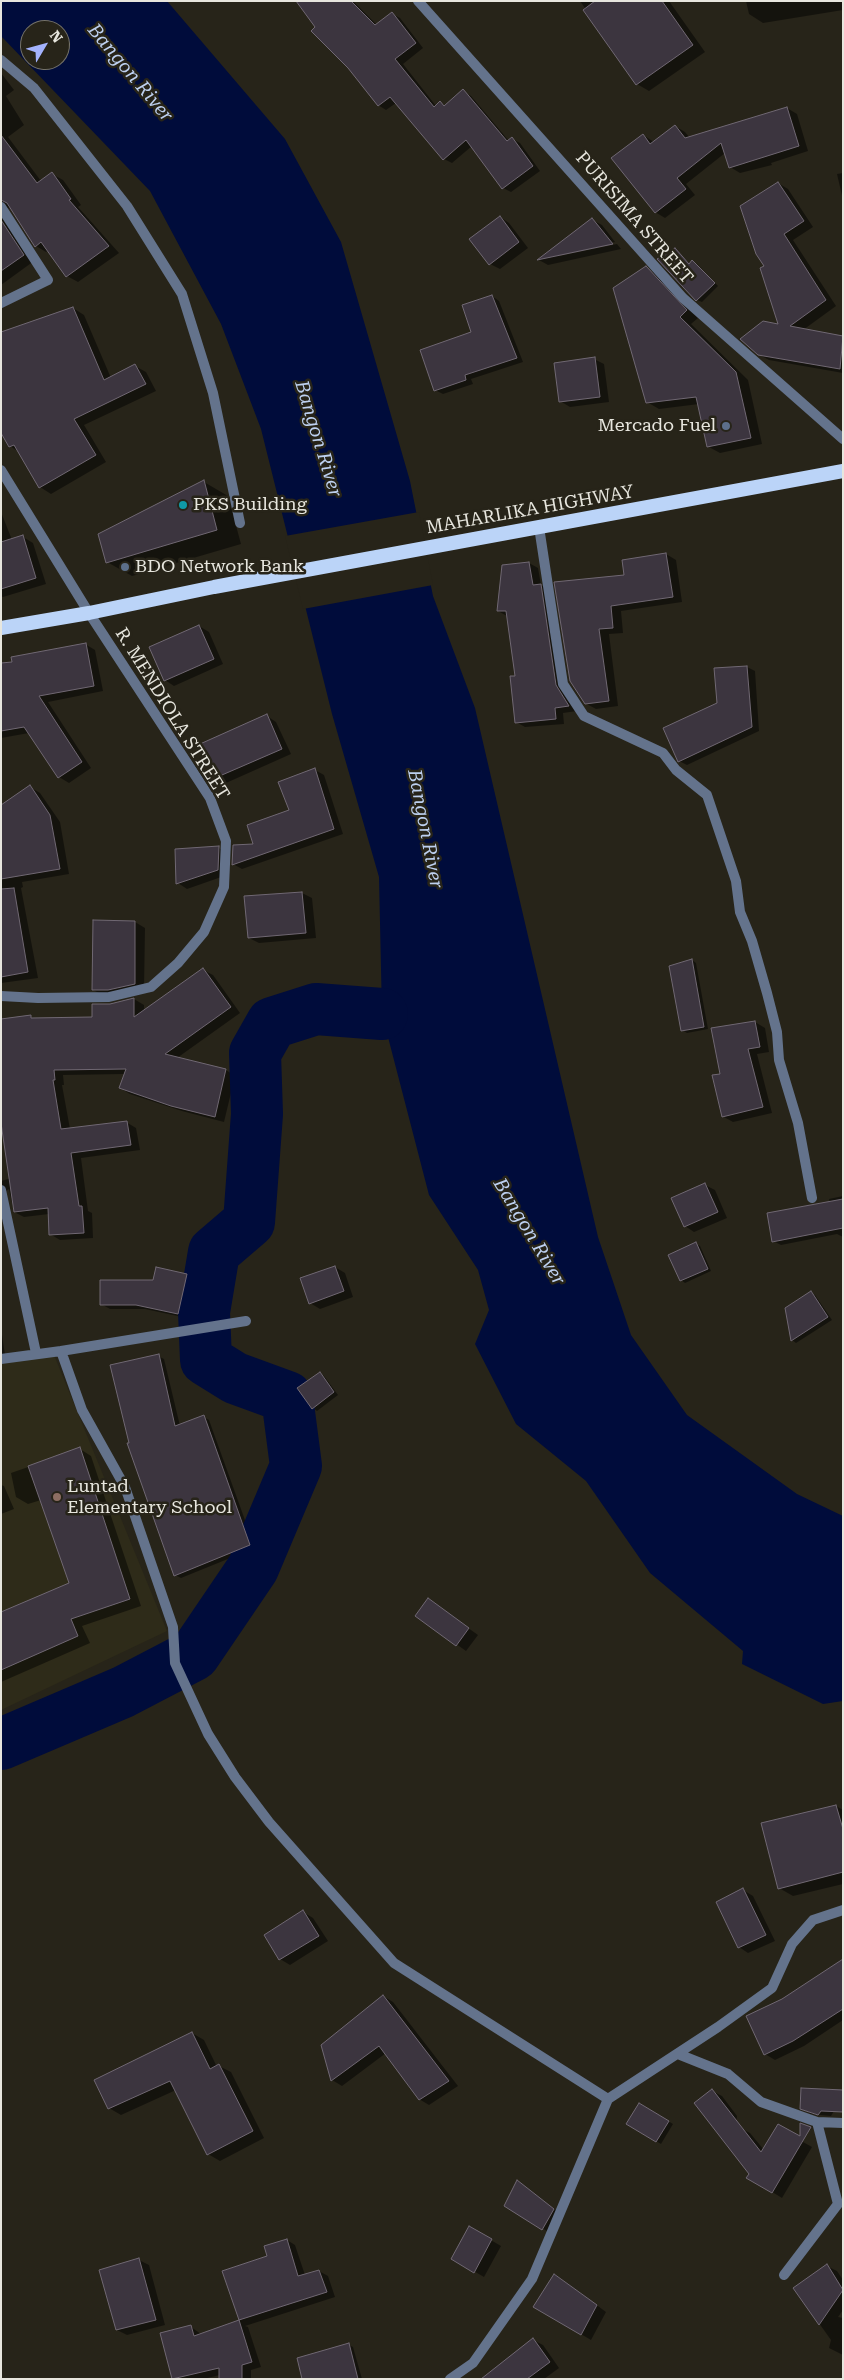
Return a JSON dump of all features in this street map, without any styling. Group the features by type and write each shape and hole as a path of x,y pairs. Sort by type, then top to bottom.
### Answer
{"highway":[{"name":"MAHARLIKA HIGHWAY","path":"1,628 843,471"}],"street":[{"name":"PURISIMA STREET","path":"418,1 683,298 843,439"},
{"path":"1,60 34,88 121,199 182,294 213,393 240,523"},
{"path":"1,207 48,280 1,303"},
{"name":"R. MENDIOLA STREET","path":"1,470 89,613 210,798 226,841 224,887 204,932 178,963 152,987 109,997 38,998 1,996"},
{"path":"539,527 563,684 584,716 663,753 676,770 707,795 736,881 740,912 752,941 767,993 777,1032 778,1060 798,1123 812,1198"},
{"path":"1,1190 36,1353"},
{"path":"1,1359 246,1321"},
{"path":"61,1351 82,1410 125,1487 173,1627 175,1663 208,1734 235,1777 269,1822 394,1963 608,2100"},
{"path":"450,2379 474,2363 532,2280 608,2100 772,1988 792,1944 813,1920 843,1910"},
{"path":"678,2054 728,2074 761,2102 817,2122 843,2123"},
{"path":"784,2275 840,2204 817,2122"}],"shaded area":[{"name":"Luntad Elementary School","path":"54,1355 167,1631 1,1710 1,1364"}],"water":[{"name":"Bangon River","path":"1,1 167,1 285,139 341,242 410,481 433,596 475,708 598,1237 631,1335 687,1415 797,1494 843,1516 843,1701 823,1704 742,1664 743,1651 650,1573 586,1481 516,1424 475,1344 489,1310 478,1270 429,1195 382,1014 379,877 332,714 261,429 221,324 150,191 34,70 70,70 70,20 20,20 20,56 1,36"}],"pier":[{"path":"419,512 433,585 303,609 285,536"}],"building":[{"path":"296,1 351,1 375,25 392,12 416,43 395,59 434,107 440,101 444,106 463,89 507,141 512,137 533,166 502,189 466,140 443,160 390,97 378,106 348,68 311,31 315,27"},
{"path":"595,1 662,1 693,45 636,85 583,10"},
{"path":"787,107 799,146 729,168 721,143 677,178 686,189 655,213 611,158 643,134 650,144 675,125 685,138"},
{"path":"1,135 37,183 52,172 71,199 69,200 109,246 66,277 41,242 35,247 7,203 1,200"},
{"path":"778,182 804,221 784,234 826,300 790,326 843,336 840,369 758,355 740,339 763,321 778,324 760,268 764,266 756,254 740,206"},
{"path":"500,216 519,242 489,265 469,239"},
{"path":"592,218 613,244 537,260"},
{"path":"1,220 24,255 1,271"},
{"path":"675,248 689,264 692,260 715,283 696,301 657,259"},
{"path":"646,266 687,310 680,317 736,372 751,438 707,447 696,397 646,403 613,288"},
{"path":"492,295 517,358 465,375 466,380 434,391 420,350 471,332 462,305"},
{"path":"73,307 104,380 135,364 146,384 74,419 96,455 39,488 14,445 9,447 1,433 1,332"},
{"path":"595,357 600,397 559,402 554,363"},
{"name":"PKS Building","path":"204,480 217,530 106,563 98,534"},
{"path":"23,535 36,578 1,589 1,542"},
{"path":"666,553 673,597 611,606 613,628 599,629 609,701 585,704 570,681 554,582 624,575 622,560"},
{"path":"529,562 533,585 541,584 556,685 569,706 555,708 556,719 515,723 510,676 515,676 506,611 497,611 502,565"},
{"path":"199,625 214,659 164,681 149,647"},
{"path":"86,643 94,686 39,696 82,762 58,778 24,727 1,731 1,663 12,662 11,657"},
{"path":"747,666 752,727 678,762 663,728 717,703 714,668"},
{"path":"267,714 282,749 215,778 200,744"},
{"path":"315,768 334,829 232,865 233,845 253,844 247,825 289,810 278,782"},
{"path":"30,785 50,815 60,869 1,879 1,805"},
{"path":"219,846 218,870 176,884 175,849"},
{"path":"14,888 28,972 1,977 1,889"},
{"path":"302,892 306,933 248,938 244,896"},
{"path":"93,920 135,921 135,984 108,990 92,990"},
{"path":"692,959 704,1027 681,1031 669,966"},
{"path":"203,968 231,1007 165,1054 226,1069 215,1117 171,1106 119,1088 126,1069 54,1070 55,1080 53,1080 61,1129 127,1121 131,1145 71,1153 79,1206 82,1206 84,1233 49,1235 48,1208 14,1212 1,1123 1,1019 31,1015 31,1018 92,1017 92,1004 110,1004 134,998 134,1017"},
{"path":"755,1021 760,1047 748,1049 763,1107 722,1117 712,1075 720,1074 711,1028"},
{"path":"705,1183 718,1212 684,1227 671,1198"},
{"path":"843,1199 843,1228 772,1242 767,1213"},
{"path":"696,1242 708,1269 680,1281 668,1255"},
{"path":"335,1266 344,1291 309,1304 300,1278"},
{"path":"156,1267 187,1274 178,1314 136,1305 100,1305 100,1280 153,1280"},
{"path":"811,1291 828,1317 791,1341 785,1308"},
{"path":"159,1354 175,1426 204,1415 250,1545 174,1576 127,1443 129,1443 110,1365"},
{"path":"320,1372 334,1392 312,1409 297,1388"},
{"path":"80,1447 130,1599 71,1619 78,1636 1,1670 1,1612 69,1583 28,1466"},
{"path":"428,1598 469,1628 456,1646 415,1616"},
{"path":"836,1805 843,1829 843,1872 778,1889 761,1823"},
{"path":"743,1888 766,1935 738,1948 716,1902"},
{"path":"303,1910 319,1936 279,1960 264,1935"},
{"path":"843,1959 843,2009 793,2041 764,2055 746,2016 782,1999"},
{"path":"383,1995 449,2081 419,2100 379,2046 331,2081 321,2045"},
{"path":"192,2032 210,2069 219,2064 253,2131 207,2155 170,2081 108,2109 94,2080"},
{"path":"801,2088 843,2090 843,2112 821,2111 818,2115 800,2109"},
{"path":"712,2089 761,2152 778,2124 800,2136 800,2123 811,2127 772,2193 746,2178 749,2174 694,2103"},
{"path":"639,2103 669,2121 656,2142 626,2124"},
{"path":"517,2180 554,2209 542,2230 504,2206"},
{"path":"469,2226 492,2239 474,2273 451,2259"},
{"path":"287,2239 298,2276 319,2270 327,2292 239,2320 222,2271 267,2256 264,2246"},
{"path":"139,2258 156,2320 116,2330 99,2270"},
{"path":"827,2264 843,2290 819,2325 793,2288"},
{"path":"554,2274 597,2305 581,2335 533,2307"},
{"path":"239,2320 252,2362 242,2365 242,2379 219,2379 219,2368 172,2379 160,2333 191,2325 194,2336"},
{"path":"533,2338 550,2362 527,2379 481,2379"},
{"path":"349,2343 358,2379 302,2379 297,2358"}],"waterway":[{"path":"1,1744 123,1692 194,1655 253,1568 296,1466 287,1397 235,1378 206,1360 204,1312 214,1252 249,1222 257,1114 255,1053 272,1023 316,1009 382,1014"}],"place":[{"name":"Mercado Fuel","path":"726,426"},
{"name":"PKS Building","path":"183,505"},
{"name":"BDO Network Bank","path":"125,567"},
{"name":"Luntad Elementary School","path":"57,1497"}]}
